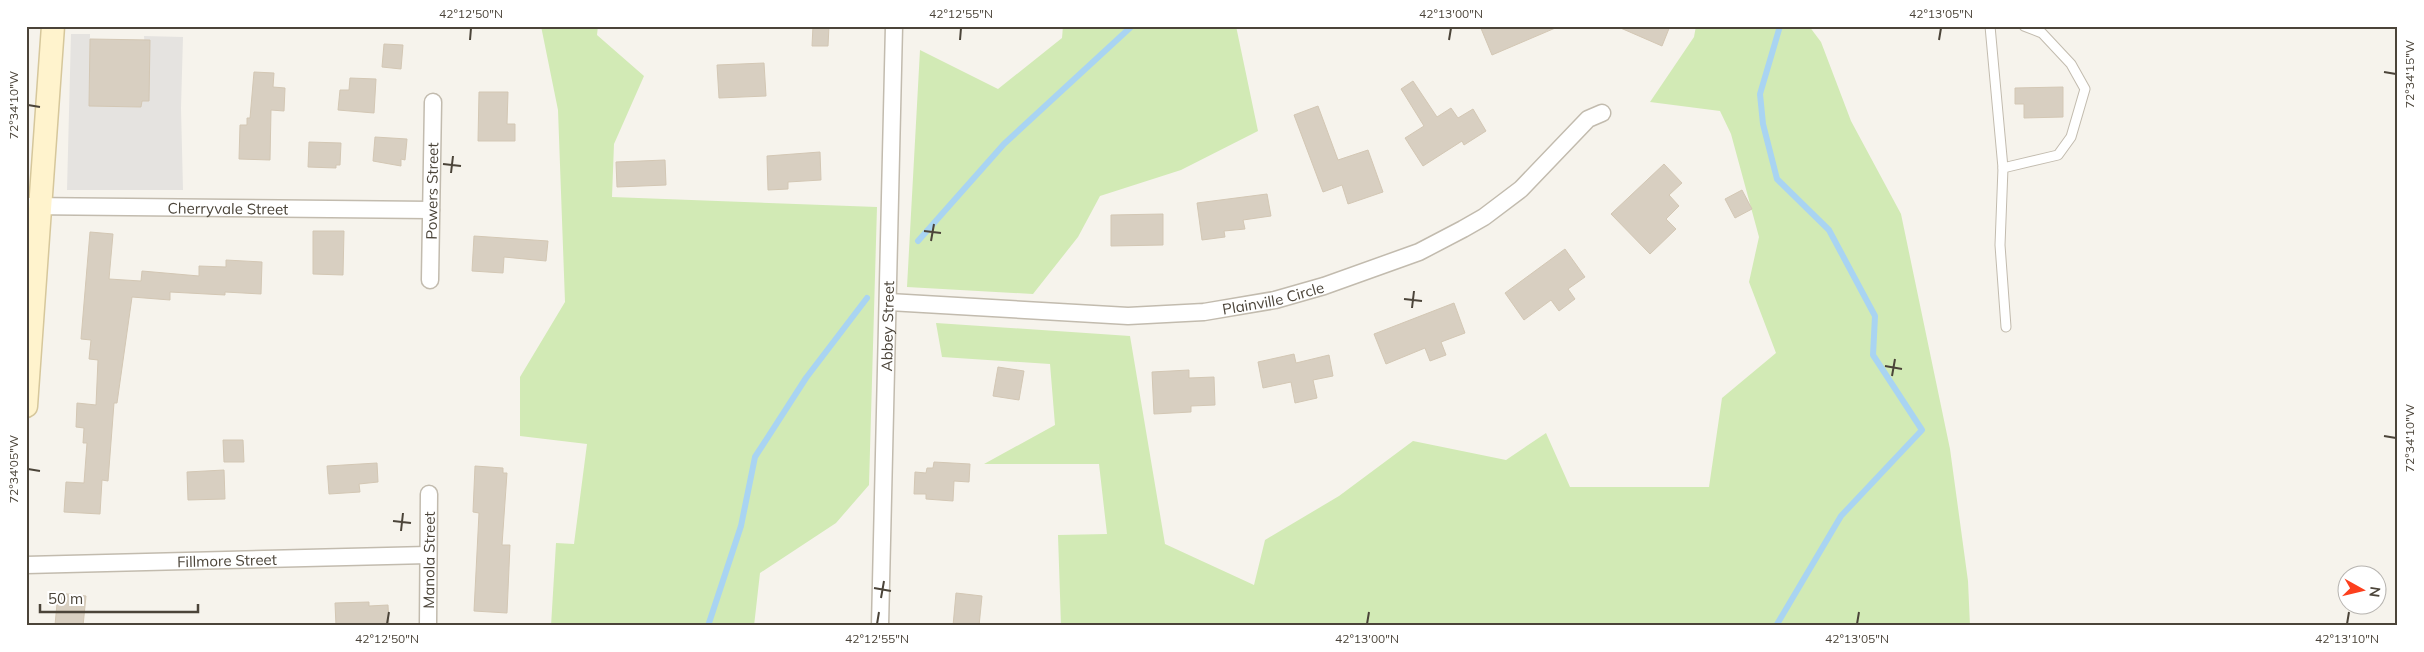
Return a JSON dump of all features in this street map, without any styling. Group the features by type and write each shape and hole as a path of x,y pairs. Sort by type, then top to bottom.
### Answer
{"main road":[{"path":"26,406 34,206 53,26"}],"street":[{"name":"Abbey Street","path":"880,626 894,26"},
{"name":"Powers Street","path":"430,280 433,102"},
{"name":"Plainville Circle","path":"888,302 1128,316 1204,312 1275,300 1324,286 1419,252 1484,217 1521,189 1588,119 1602,113"},
{"name":"Cherryvale Street","path":"34,206 431,210"},
{"name":"Manola Street","path":"428,626 429,494"},
{"name":"Fillmore Street","path":"26,564 428,555"}],"lane":[{"path":"1990,26 2003,168 2000,245 2006,327"},
{"path":"2003,168 2058,155 2071,137 2085,89 2071,64 2042,33 2024,26"}],"green space":[{"path":"541,26 598,26 597,35 644,76 614,144 612,197 877,207 869,485 836,523 760,573 754,626 551,626 556,543 574,544 587,444 520,436 520,377 565,302 558,110"},
{"path":"1063,26 1236,26 1258,131 1181,170 1100,196 1078,237 1033,294 907,287 920,50 998,89 1062,38"},
{"path":"1696,26 1809,26 1821,42 1851,121 1901,214 1950,449 1968,581 1970,626 1061,626 1058,535 1107,534 1099,464 984,464 1055,425 1050,364 942,357 936,323 1130,336 1165,544 1254,585 1265,540 1339,496 1413,441 1506,460 1546,433 1570,487 1709,487 1722,398 1776,353 1749,282 1759,237 1731,134 1720,111 1650,102 1694,37"}],"shaded area":[{"path":"71,34 90,34 89,106 141,107 142,101 149,101 144,36 183,37 181,108 183,190 67,190"}],"building":[{"path":"813,26 829,26 828,46 812,46"},
{"path":"1480,26 1560,26 1492,55"},
{"path":"1616,26 1670,26 1662,46"},
{"path":"90,39 150,40 149,101 142,101 141,107 89,106"},
{"path":"384,44 403,45 401,69 382,67"},
{"path":"764,63 766,96 719,98 717,65"},
{"path":"254,72 274,73 273,87 285,88 284,111 271,110 270,160 239,159 240,125 247,125 247,118 250,118"},
{"path":"350,78 376,79 374,113 338,110 340,90 349,90"},
{"path":"1413,81 1437,117 1451,108 1458,118 1473,109 1486,131 1464,145 1462,141 1423,166 1405,138 1424,126 1401,89"},
{"path":"2063,87 2063,117 2024,118 2024,104 2015,104 2015,88"},
{"path":"479,92 508,92 507,124 515,124 515,141 478,141"},
{"path":"1318,106 1338,160 1368,150 1383,192 1348,204 1342,185 1323,192 1294,115"},
{"path":"375,137 407,139 405,160 401,159 401,166 373,161"},
{"path":"309,142 341,143 340,165 336,165 336,168 308,167"},
{"path":"820,152 821,180 788,182 788,189 768,190 767,156"},
{"path":"665,160 666,185 617,187 616,162"},
{"path":"1664,164 1682,183 1669,195 1679,206 1666,219 1676,229 1650,254 1611,214"},
{"path":"1742,190 1752,209 1735,218 1725,199"},
{"path":"1267,194 1271,216 1243,220 1245,229 1224,231 1225,237 1202,240 1197,203"},
{"path":"1163,214 1163,245 1111,246 1111,215"},
{"path":"313,231 344,231 343,275 313,274"},
{"path":"90,232 113,234 109,279 141,281 142,271 199,276 199,266 226,267 226,260 262,262 261,294 225,292 225,295 170,292 170,300 132,297 117,403 114,403 108,481 102,480 100,514 64,512 66,482 84,483 87,443 83,443 84,428 76,427 77,403 96,405 98,360 89,359 91,340 81,339"},
{"path":"474,236 548,241 546,261 504,257 503,273 472,271"},
{"path":"1565,249 1585,277 1568,289 1575,299 1559,311 1551,300 1524,320 1505,293"},
{"path":"1454,303 1465,333 1441,342 1446,355 1430,361 1425,348 1386,364 1374,334"},
{"path":"1294,354 1296,363 1329,355 1333,376 1313,380 1317,398 1295,403 1291,382 1263,388 1258,362"},
{"path":"998,367 1024,371 1019,400 993,396"},
{"path":"1189,370 1189,378 1214,377 1215,405 1191,406 1191,412 1154,414 1152,372"},
{"path":"223,440 243,440 244,462 224,462"},
{"path":"934,462 970,464 969,482 954,481 953,501 926,499 926,494 914,494 915,472 926,473 927,468 933,468"},
{"path":"377,463 378,482 359,484 360,492 329,494 327,466"},
{"path":"475,466 503,468 503,473 507,473 502,545 510,545 507,613 474,611 479,513 473,512"},
{"path":"224,470 225,499 188,500 187,472"},
{"path":"58,593 86,596 83,626 55,625"},
{"path":"956,593 982,596 979,626 953,626"},
{"path":"369,602 369,606 388,605 389,626 336,626 335,603"}],"waterway":[{"path":"918,241 1004,144 1132,26"},
{"path":"1776,626 1841,516 1922,430 1873,355 1875,316 1829,230 1777,179 1763,124 1760,94 1780,26"},
{"path":"708,626 741,526 755,457 806,378 867,298"}]}
